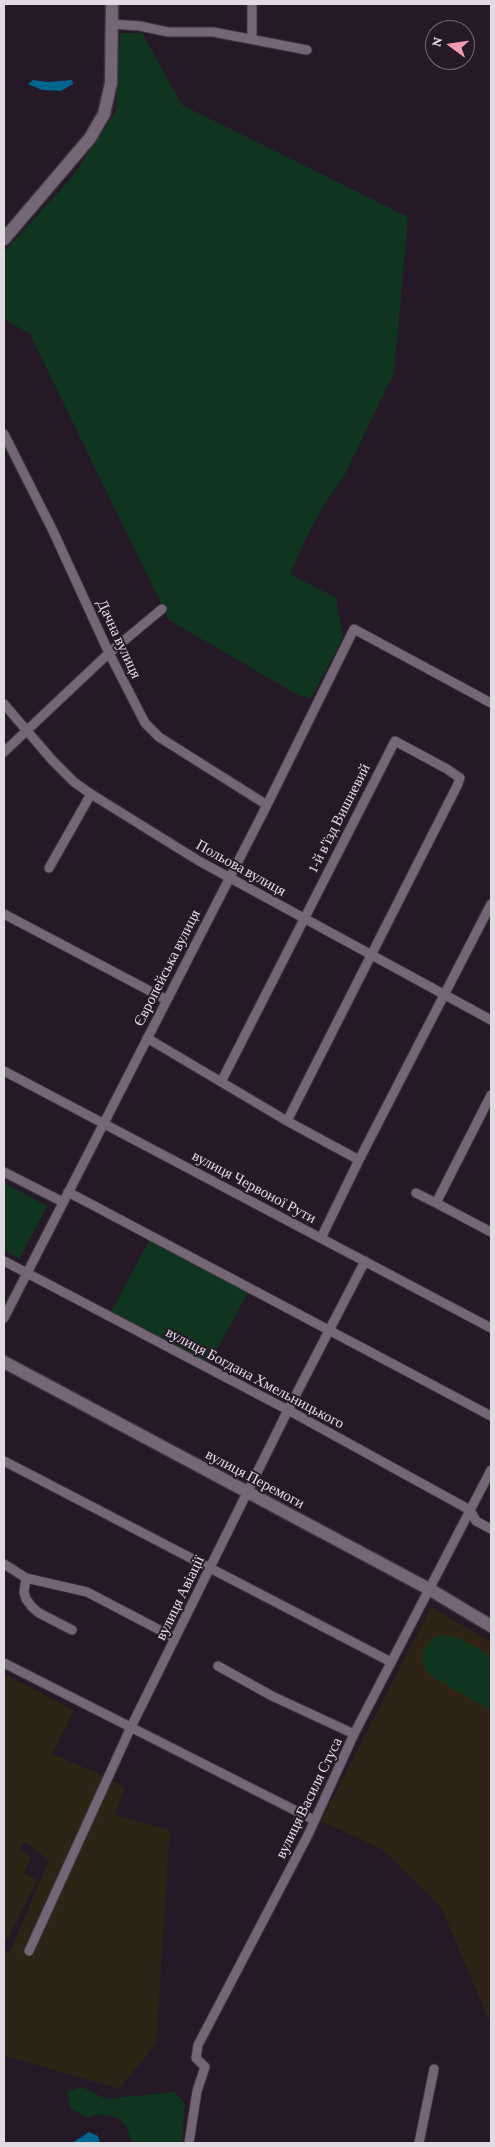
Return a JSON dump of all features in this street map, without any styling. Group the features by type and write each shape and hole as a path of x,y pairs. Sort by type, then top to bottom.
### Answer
{"street":[{"path":"4,239 90,138 104,114 111,83 112,4"},
{"path":"252,4 252,39"},
{"path":"112,24 140,26 168,32 213,32 307,50"},
{"name":"Дачна вулиця","path":"4,434 53,531 109,653 138,710 151,730 267,805"},
{"path":"4,752 109,653 162,609"},
{"name":"Європейська вулиця","path":"4,1318 267,805 354,629 491,703"},
{"name":"Польова вулиця","path":"4,704 52,760 74,782 91,794 229,878 491,1020"},
{"name":"1-й в'їзд Вишневий","path":"221,1082 395,741 460,778 371,955"},
{"path":"49,868 91,794"},
{"path":"321,1238 359,1160 491,904"},
{"path":"4,914 167,1000"},
{"path":"287,1121 371,955"},
{"path":"147,1038 287,1121 359,1160"},
{"name":"вулиця Червоної Рути","path":"4,1071 491,1328"},
{"path":"436,1203 491,1095"},
{"path":"4,1172 63,1202"},
{"path":"68,1192 491,1416"},
{"path":"416,1193 491,1232"},
{"name":"вулиця Богдана Хмельницького","path":"4,1261 288,1410 470,1510 476,1521 491,1529"},
{"name":"вулиця Авіації","path":"29,1951 131,1727 174,1638 288,1410 366,1261"},
{"name":"вулиця Перемоги","path":"4,1362 429,1589 491,1626"},
{"path":"4,1461 391,1662"},
{"name":"вулиця Василя Стуса","path":"189,2143 197,2092 205,2068 196,2058 198,2045 314,1820 354,1734 491,1470"},
{"path":"4,1564 26,1578 87,1592 174,1638"},
{"path":"26,1578 24,1592 26,1599 32,1607 39,1613 72,1630"},
{"path":"4,1663 314,1820"},
{"path":"218,1666 272,1696 354,1734"},
{"path":"419,2143 434,2069"}],"shaded area":[{"path":"431,1607 491,1642 491,2025 441,1907 383,1850 321,1821"},
{"path":"4,1674 74,1710 52,1754 107,1777 125,1788 115,1815 170,1830 156,2044 119,2089 6,2056 4,2060 4,1950 10,1952 49,1860 24,1842 19,1850 31,1857 23,1873 37,1880 4,1946"}],"green space":[{"path":"120,33 142,33 182,105 408,217 394,373 344,476 323,506 290,574 336,598 343,638 311,698 300,696 169,620 30,334 4,319 4,252 73,176 116,111"},
{"path":"4,1183 47,1206 19,1259 4,1250"},
{"path":"150,1239 249,1291 208,1365 111,1312"},
{"path":"442,1635 458,1638 491,1656 491,1710 434,1678 426,1671 423,1651 433,1638"},
{"path":"82,2087 106,2099 175,2092 185,2104 182,2143 132,2143 126,2125 118,2118 102,2114 87,2118 70,2108 67,2092"}],"water":[{"path":"33,80 48,82 72,80 73,84 61,91 42,90 28,84"},
{"path":"89,2132 98,2136 100,2143 72,2143"}]}
